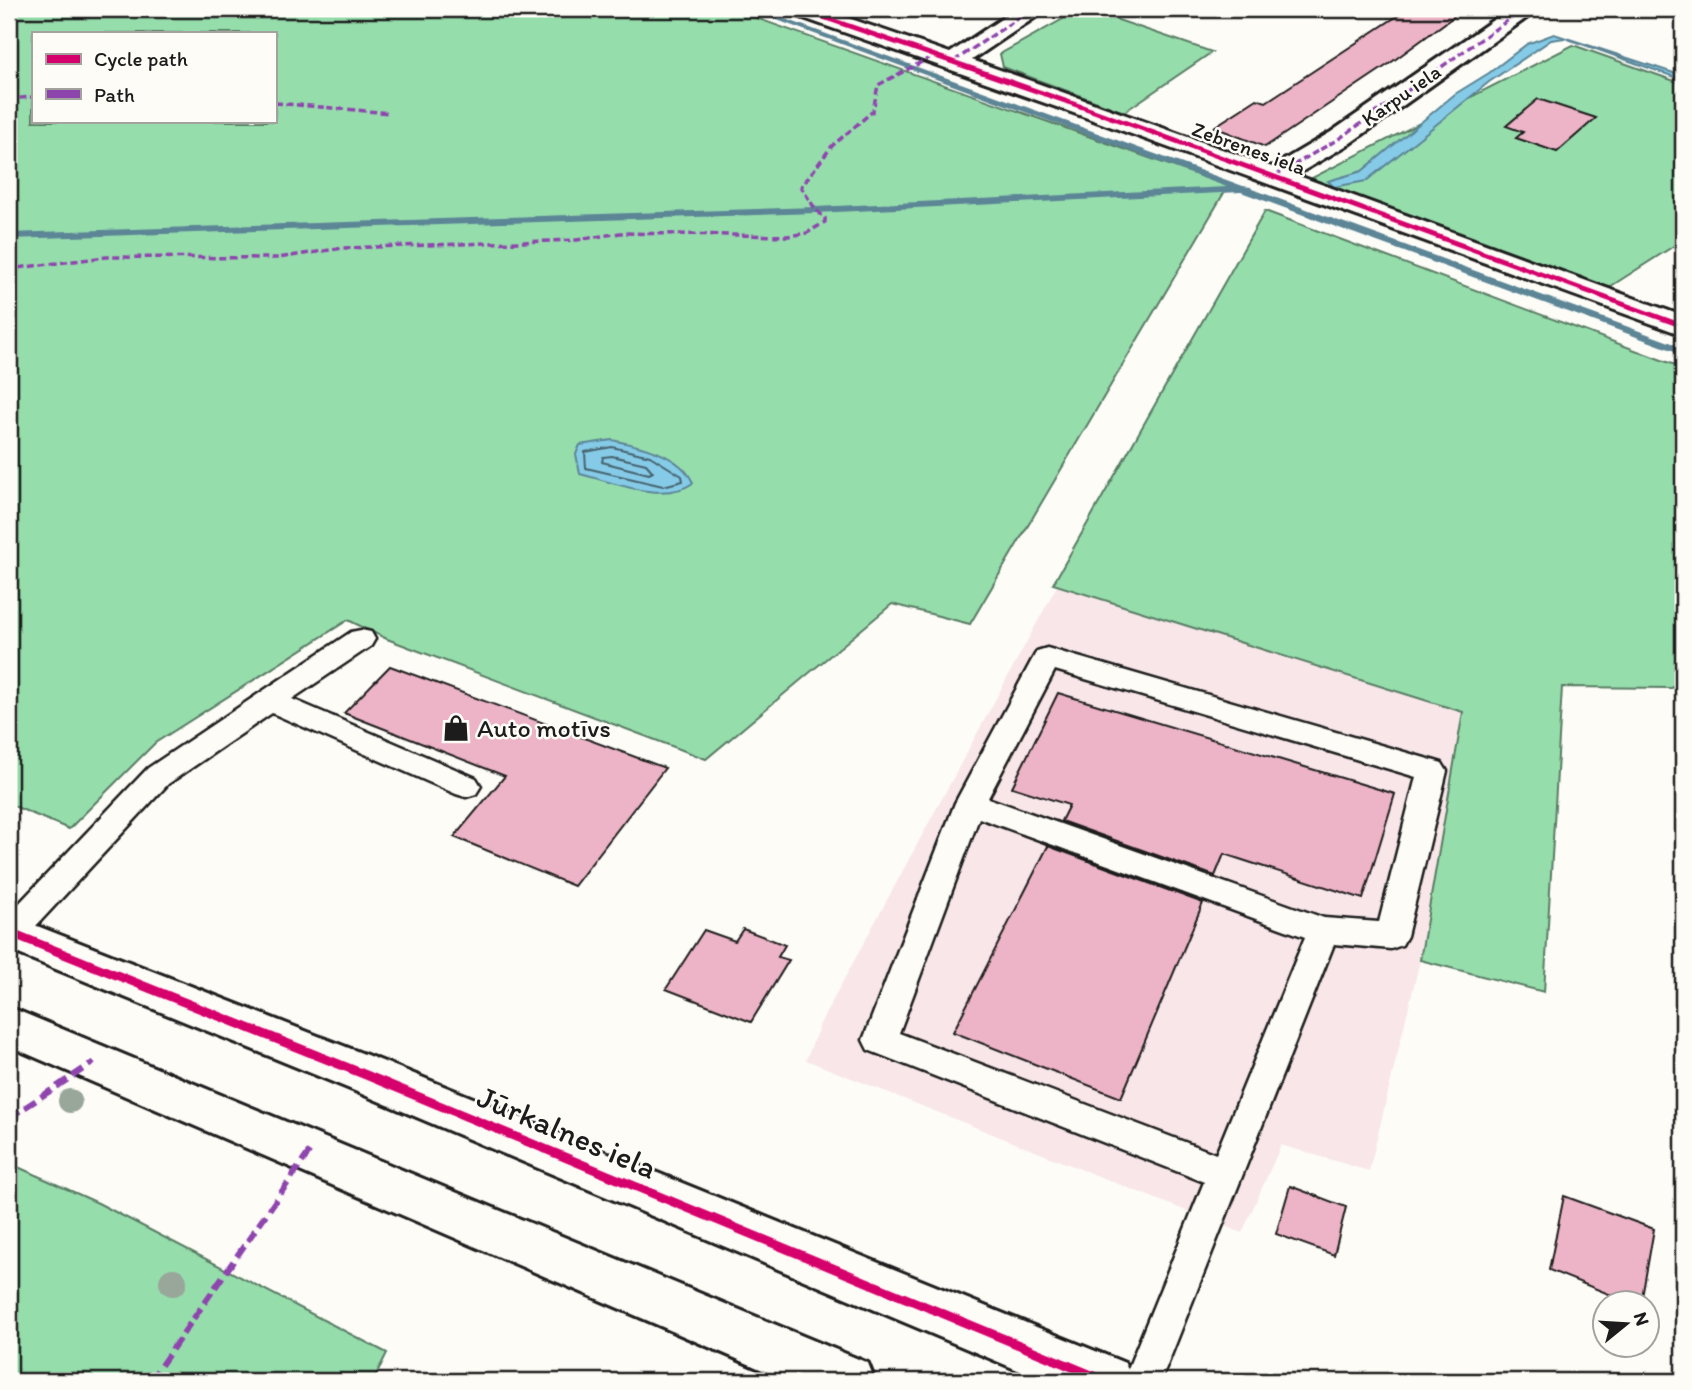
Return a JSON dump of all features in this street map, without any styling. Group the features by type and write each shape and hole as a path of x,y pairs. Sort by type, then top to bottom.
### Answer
{"street":[{"name":"Zebrenes iela","path":"800,9 1275,176 1683,326"},
{"path":"954,61 1032,9"},
{"name":"Karpu iela","path":"1275,176 1340,138 1524,9"},
{"name":"Jūrkalnes iela","path":"9,932 366,1075 1105,1381"},
{"path":"9,1026 849,1381"}],"lane":[{"path":"9,932 158,776 361,639"},
{"path":"970,803 1323,931 1391,936 1432,771 1047,658 970,803 880,1040 1225,1174"},
{"path":"271,701 466,786"},
{"path":"1142,1381 1323,931"}],"shaded area":[{"path":"1057,586 1464,712 1420,960 1369,1171 1281,1145 1242,1233 806,1060 821,1022"}],"green space":[{"path":"9,9 731,9 1228,186 970,624 892,604 706,759 387,639 348,620 155,743 69,829 9,804"},
{"path":"1081,9 1212,52 1124,112 1003,67 1000,54"},
{"path":"1573,45 1683,84 1683,240 1608,288 1308,180"},
{"path":"1265,211 1683,368 1683,676 1672,688 1562,687 1544,992 1420,960 1463,712 1053,584"},
{"path":"9,1163 98,1203 387,1353 373,1381 9,1381"}],"water":[{"path":"1554,34 1683,76 1683,80 1565,38 1551,40 1489,82 1366,181 1334,187 1328,181 1362,171 1455,94 1489,73 1527,44"},
{"path":"612,440 669,458 687,473 693,483 667,492 653,491 622,486 580,474 576,454 580,445"}],"building":[{"path":"1408,9 1464,9 1389,64 1265,147 1214,127 1257,99 1266,102"},
{"path":"1538,99 1596,118 1557,152 1516,138 1523,132 1506,126"},
{"path":"390,666 665,768 574,886 454,837 505,776 344,713"},
{"path":"1058,693 1395,794 1363,899 1224,854 1215,876 1061,821 1069,805 1012,787"},
{"path":"1048,846 1203,903 1121,1098 953,1032"},
{"path":"743,929 785,945 778,957 789,960 751,1022 666,989 704,930 735,941"},
{"path":"1290,1186 1346,1207 1334,1255 1276,1234"},
{"path":"1564,1196 1654,1229 1644,1288 1594,1288 1549,1270"}],"waterway":[{"path":"751,9 1242,189"},
{"path":"9,236 816,210 1242,189"},
{"path":"1242,189 1683,351"},
{"path":"1242,189 1247,189"}],"marked path":[{"path":"954,61 1032,9"},
{"path":"1275,176 1340,138 1524,9"},
{"path":"9,269 106,257 278,258 343,248 577,240 620,233 788,236 807,233 825,222 825,218 816,210 801,187 832,146 873,111 878,85 935,55"},
{"path":"9,99 32,97"},
{"path":"276,103 390,113"},
{"path":"9,1118 94,1062"},
{"path":"150,1381 310,1151"}],"cycle path":[{"path":"800,9 1091,110 1683,326"},
{"path":"9,932 366,1075 1106,1381"}],"place":[{"name":"Auto motīvs","path":"456,728"}]}
